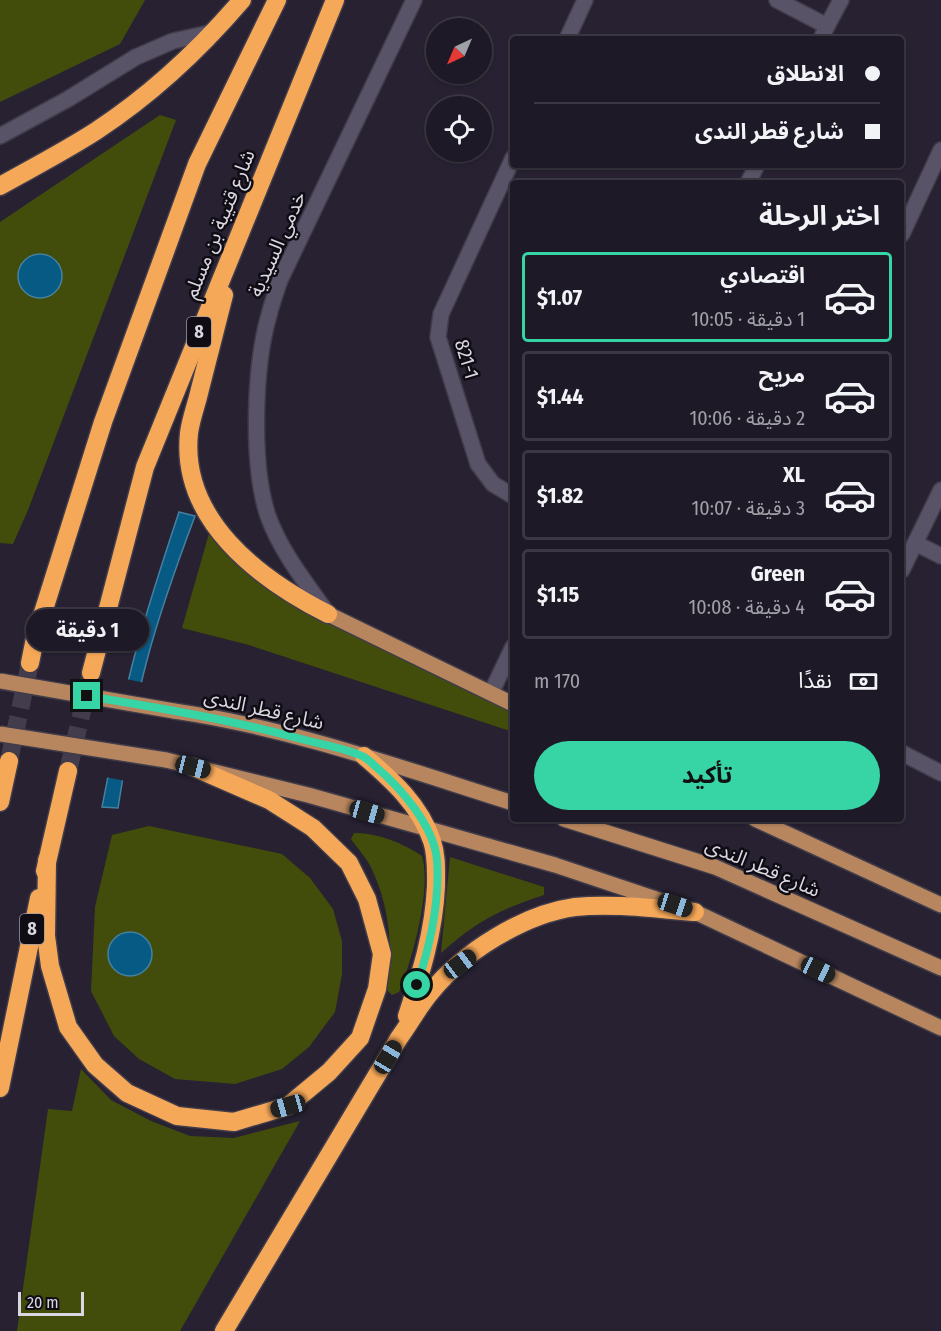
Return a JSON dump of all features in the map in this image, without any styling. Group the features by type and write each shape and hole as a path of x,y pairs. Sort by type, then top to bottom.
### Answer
{"highway":[{"path":"0,186 96,131 168,76 214,32 242,0"},
{"name":"شارع قتيبة بن مسلم","path":"30,663 35,638 103,422 197,164 277,0"},
{"name":"شارع قتيبة بن مسلم","path":"91,673 145,467 335,0"},
{"path":"242,226 189,432 189,459 197,493 215,527 250,565 296,598 328,614"},
{"path":"364,756 412,803 431,838 437,860 435,906 430,939 399,1038"},
{"path":"0,802 9,761"},
{"path":"47,860 46,936 50,966 68,1027 95,1065 127,1093 177,1116 234,1122 288,1106 329,1072 360,1038 377,989 382,954 367,899 349,863 313,828 269,800 193,767"},
{"name":"8","path":"0,1088 47,860 68,771"},
{"path":"224,1331 399,1038 432,991 460,964 512,927 540,915 575,908 605,907 695,912"}],"main road":[{"path":"328,614 510,702"},
{"name":"شارع قطر الندى","path":"0,681 207,716 364,756 510,802"},
{"path":"0,734 166,760 308,795 555,866 695,912 941,1028"},
{"name":"شارع قطر الندى","path":"573,822 715,867 941,968"},
{"path":"761,822 941,905"}],"street":[{"name":"خدمي السيدية","path":"328,614 280,543 268,516 260,486 257,405 262,355 268,316 280,280 414,0"},
{"path":"568,36 585,0"},
{"path":"777,0 824,33 841,0"},
{"path":"0,136 68,99 136,57 173,41 214,32"},
{"path":"904,230 941,150"},
{"name":"821-1","path":"510,164 441,314 438,337 478,464 493,484 510,494"},
{"path":"904,566 941,490"},
{"path":"915,543 941,556"},
{"path":"491,693 510,653"},
{"path":"904,754 941,773"}],"green space":[{"path":"0,0 145,0 120,44 0,102"},
{"path":"160,115 176,120 28,510 13,544 0,543 0,222"},
{"path":"210,530 243,569 510,708 510,731 249,645 182,628"},
{"path":"149,826 282,854 310,878 333,909 342,941 342,974 335,1012 309,1047 282,1069 235,1084 175,1079 139,1059 114,1036 91,991 95,907 112,835"},
{"path":"354,833 390,840 422,856 424,887 419,925 399,992 392,995 387,990 390,945 384,902 372,869 351,839"},
{"path":"450,857 544,887 544,895 489,918 465,933 441,953"},
{"path":"81,1069 111,1100 151,1121 190,1136 234,1138 300,1121 180,1331 17,1331 48,1109 72,1111"}],"water":[{"path":"40,254 55,261 62,276 55,291 40,298 25,291 18,276 25,261"},
{"path":"179,512 195,516 157,624 147,660 134,715 118,808 102,807 134,658"},
{"path":"130,932 145,939 152,954 145,969 130,976 115,969 108,954 115,939"}],"pier":[{"path":"126,679 145,683 133,734 126,781 105,777"}],"tunnel":[{"path":"9,761 30,663"},
{"path":"68,771 91,673"}],"route":[{"path":"87,696 207,716 312,741 364,756 393,781 412,803 431,838 437,860 435,906 430,939 417,985"}]}
